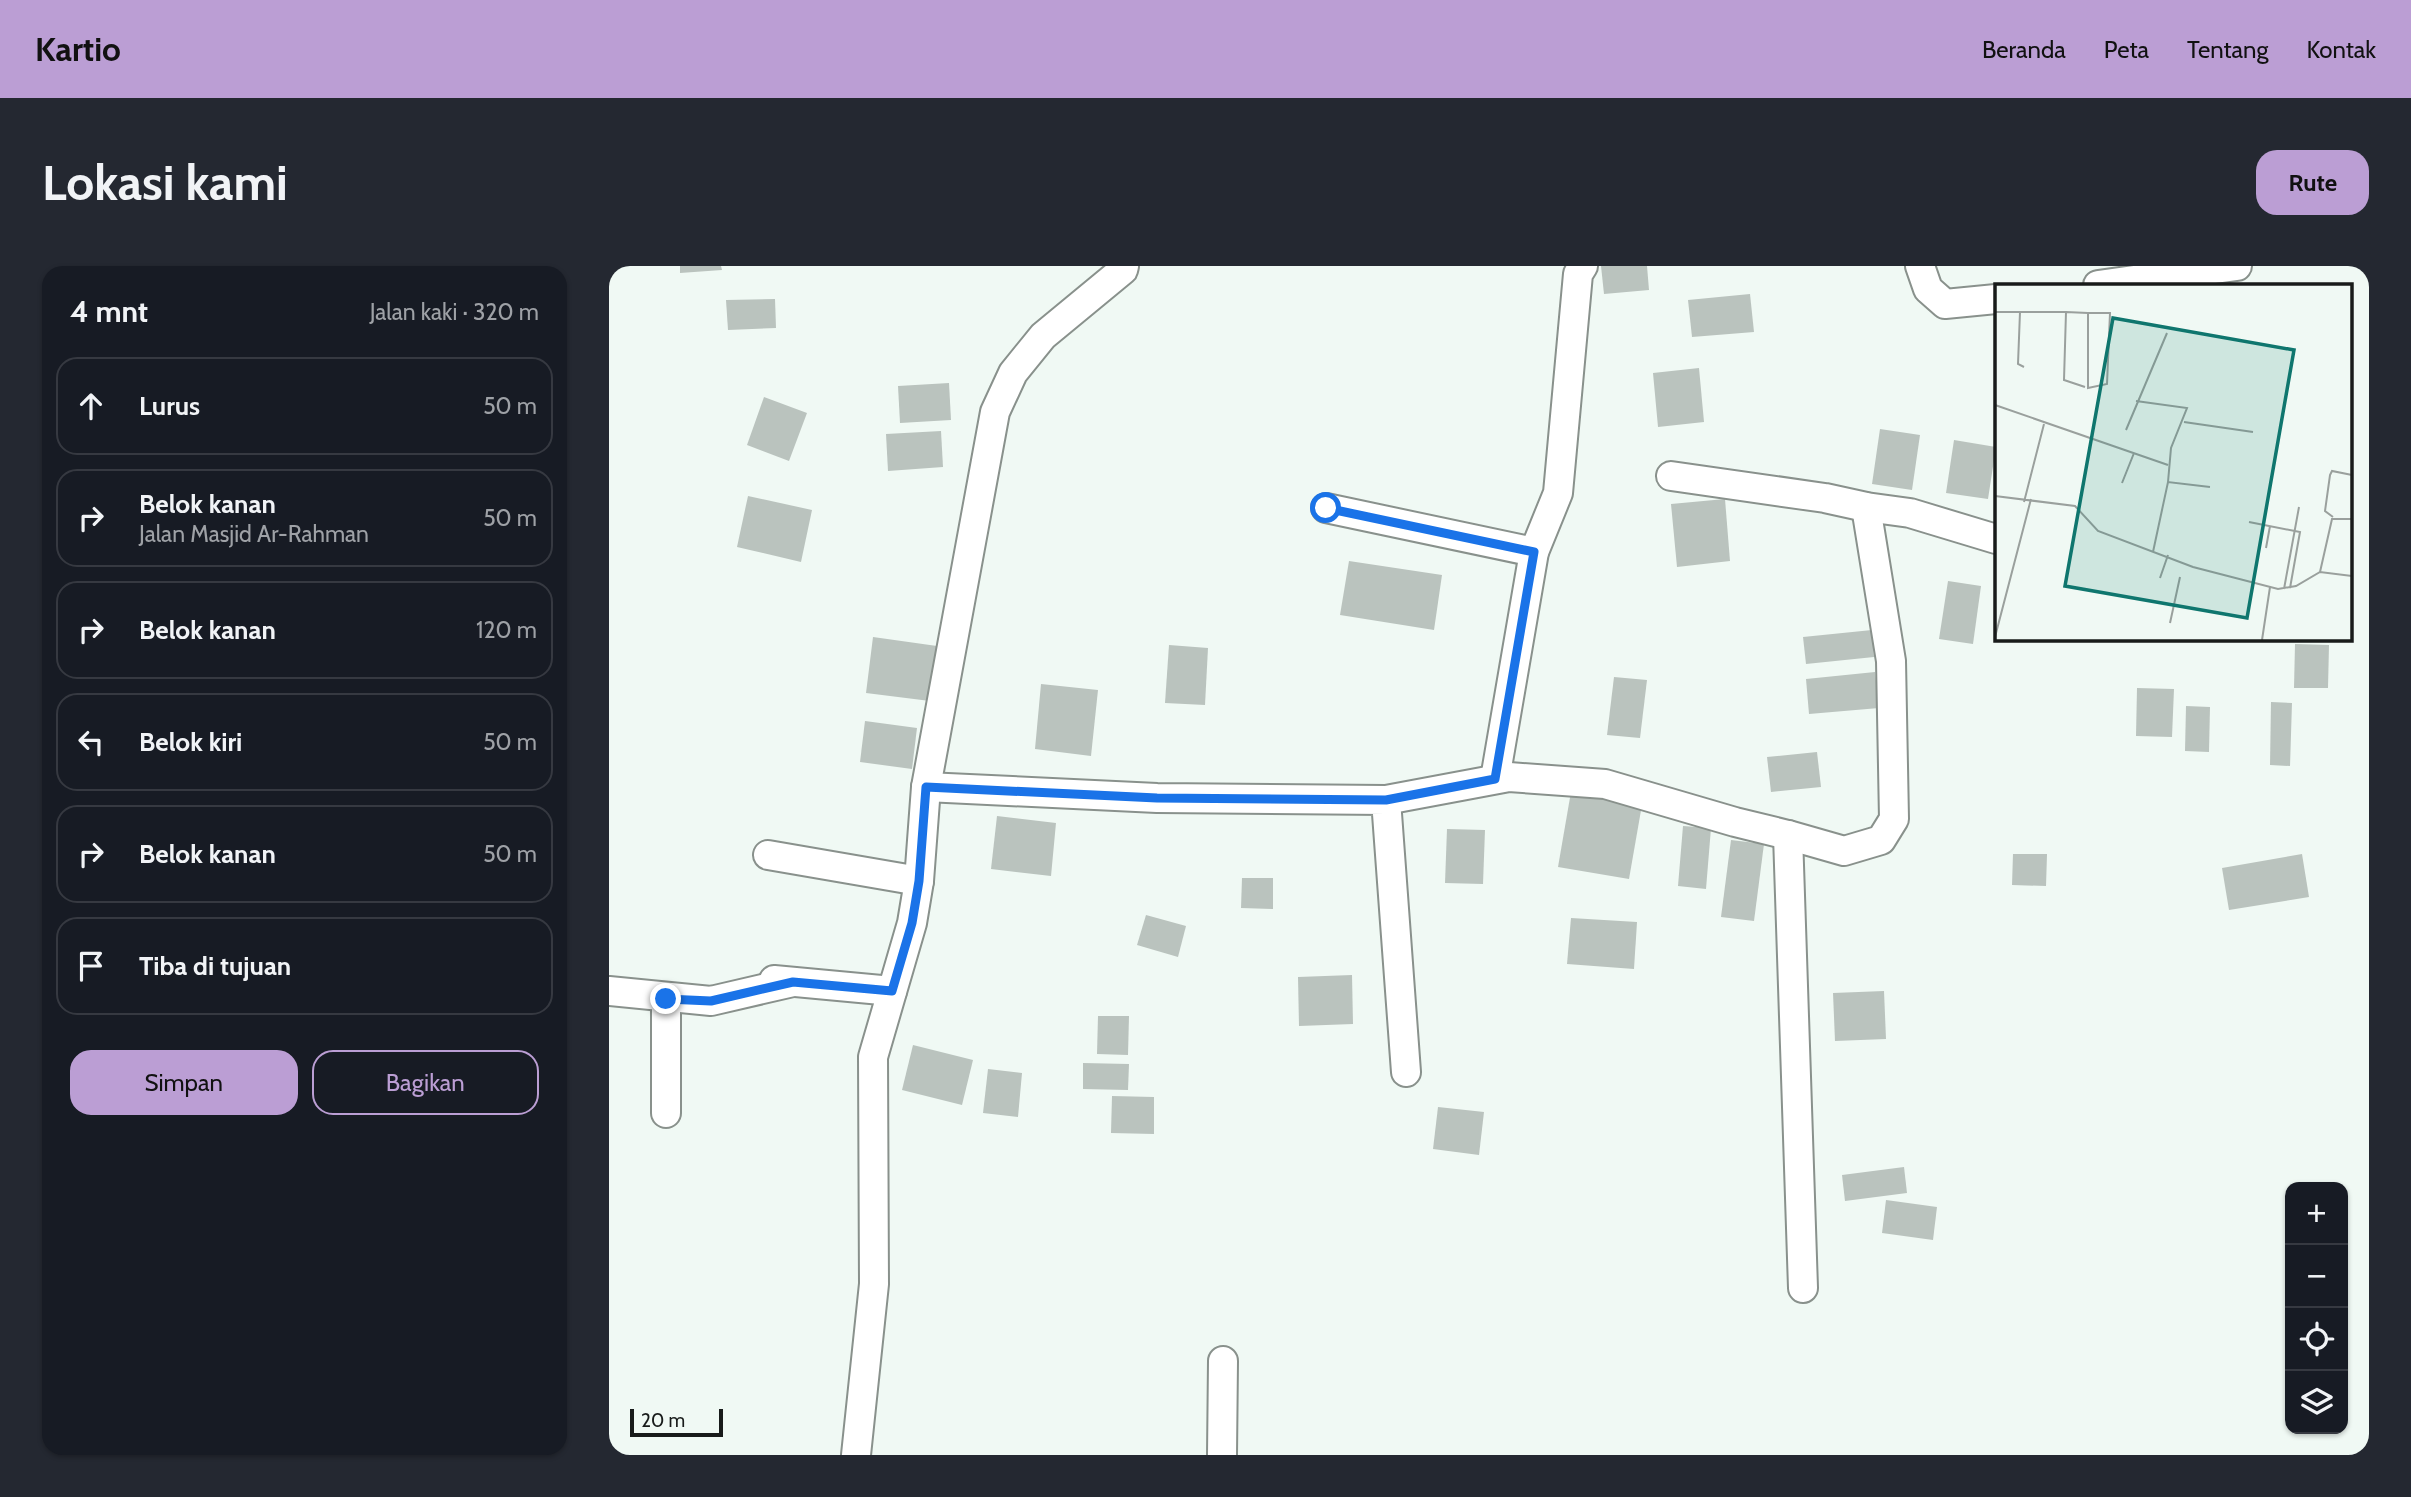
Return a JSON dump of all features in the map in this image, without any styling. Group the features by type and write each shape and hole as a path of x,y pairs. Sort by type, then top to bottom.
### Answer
{"street":[{"path":"856,1455 874,1284 873,1057 912,923 919,881 926,787 995,412 1013,373 1043,336 1115,277 1124,266"},
{"path":"1495,779 1534,552 1558,493 1578,274 1583,266"},
{"path":"1920,266 1927,289 1945,304 1995,299"},
{"path":"2105,284 2237,266"},
{"path":"1671,476 1910,513 1995,539"},
{"path":"926,787 1157,798 1386,800 1509,777 1605,784 1844,851 1881,840 1894,819 1891,661 1866,507"},
{"path":"1326,508 1534,552"},
{"path":"1386,800 1406,1072"},
{"path":"1789,835 1803,1288"},
{"path":"768,855 919,881"},
{"path":"754,978 892,991"},
{"path":"609,991 666,999 711,1001 793,982"},
{"path":"666,999 666,1114"},
{"path":"1222,1455 1223,1361"}],"building":[{"path":"680,266 721,266 722,270 680,273"},
{"path":"1601,266 1647,266 1649,290 1604,294"},
{"path":"1750,294 1754,332 1692,337 1688,300"},
{"path":"775,299 776,328 728,330 726,300"},
{"path":"1699,368 1704,422 1658,427 1653,373"},
{"path":"949,383 951,420 900,423 898,386"},
{"path":"764,397 807,413 789,461 747,445"},
{"path":"1880,429 1920,435 1912,490 1872,484"},
{"path":"941,431 943,467 888,471 886,434"},
{"path":"1954,440 1995,447 1988,499 1946,493"},
{"path":"748,496 812,510 801,562 737,547"},
{"path":"1725,499 1730,561 1677,567 1671,504"},
{"path":"1349,561 1442,575 1434,630 1340,615"},
{"path":"1948,581 1981,586 1973,644 1939,639"},
{"path":"1872,630 1874,657 1806,664 1803,637"},
{"path":"873,637 937,646 930,701 866,693"},
{"path":"2295,644 2329,645 2328,688 2294,688"},
{"path":"1169,645 1208,648 1205,705 1165,703"},
{"path":"1875,672 1879,708 1809,714 1806,679"},
{"path":"1614,677 1647,680 1640,738 1607,735"},
{"path":"1041,684 1098,690 1091,756 1035,749"},
{"path":"2137,688 2174,689 2172,737 2136,736"},
{"path":"2271,702 2292,703 2290,766 2270,765"},
{"path":"2186,706 2210,707 2209,752 2185,751"},
{"path":"865,721 917,728 912,769 860,762"},
{"path":"1817,752 1821,787 1771,792 1767,757"},
{"path":"1572,786 1643,799 1629,879 1558,867"},
{"path":"997,816 1056,823 1051,876 991,869"},
{"path":"1683,826 1711,828 1706,889 1678,886"},
{"path":"1447,829 1485,830 1483,884 1445,883"},
{"path":"1731,840 1764,844 1754,921 1721,917"},
{"path":"2013,854 2047,854 2046,886 2012,885"},
{"path":"2302,854 2309,897 2229,910 2222,868"},
{"path":"1242,878 1273,878 1273,909 1241,908"},
{"path":"1146,915 1186,926 1178,957 1137,945"},
{"path":"1571,918 1637,922 1634,969 1567,964"},
{"path":"1352,975 1353,1024 1299,1026 1298,977"},
{"path":"1884,991 1886,1039 1835,1041 1833,993"},
{"path":"1098,1016 1129,1016 1128,1055 1097,1054"},
{"path":"913,1045 973,1060 962,1105 902,1090"},
{"path":"1083,1063 1129,1064 1128,1090 1083,1089"},
{"path":"988,1069 1022,1073 1018,1117 983,1113"},
{"path":"1112,1096 1154,1097 1154,1134 1111,1133"},
{"path":"1438,1107 1484,1112 1479,1155 1433,1149"},
{"path":"1904,1167 1907,1193 1845,1201 1842,1175"},
{"path":"1886,1200 1937,1207 1933,1240 1882,1233"}],"route":[{"path":"666,999 711,1001 793,982 892,991 912,923 919,881 926,787 1157,798 1386,800 1495,779 1534,552 1326,508"}]}
